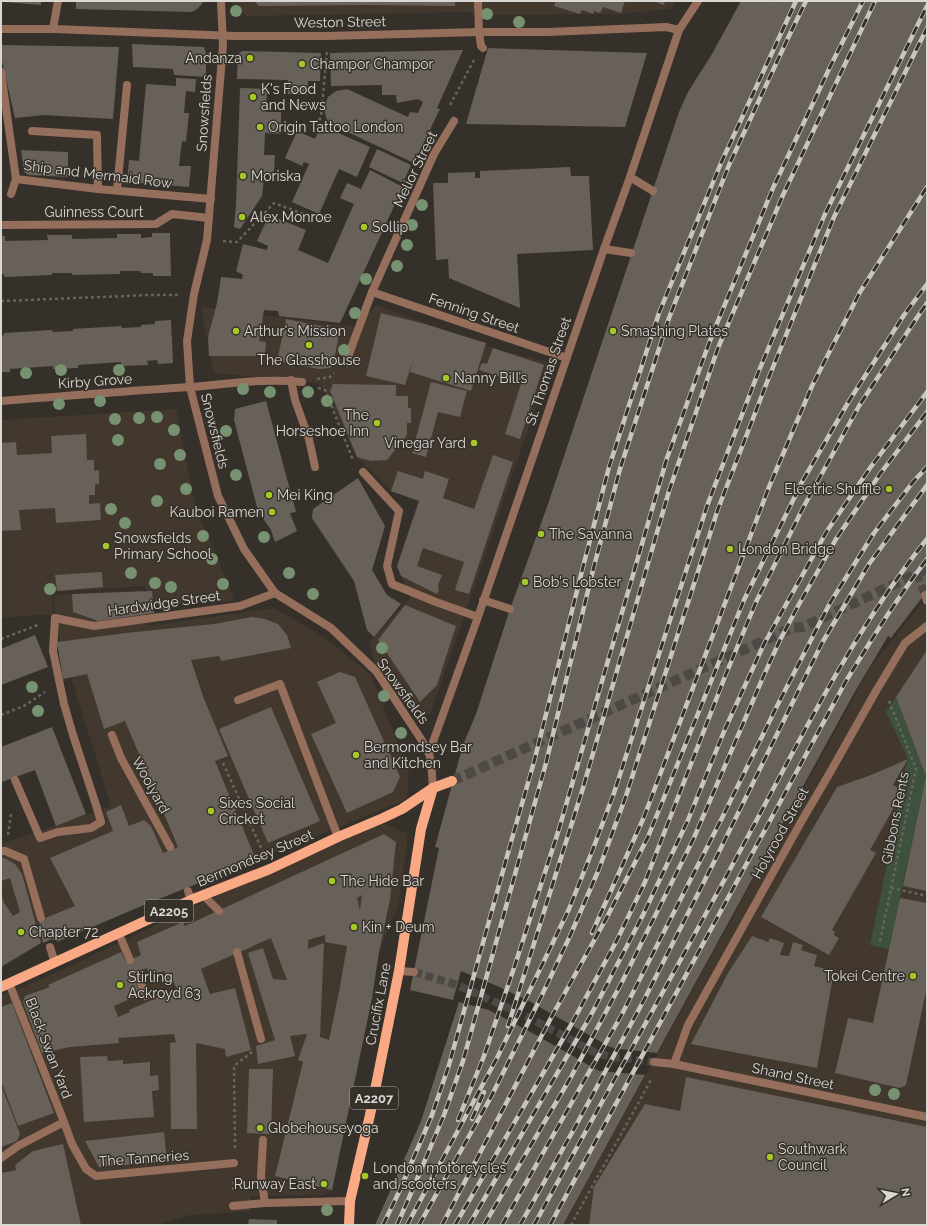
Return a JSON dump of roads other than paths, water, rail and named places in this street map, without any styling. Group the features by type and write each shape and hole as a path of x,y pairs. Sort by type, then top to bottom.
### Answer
{"main road":[{"name":"Bermondsey Street","path":"5,985 119,934 190,896 204,896 270,869 402,809 433,788 452,781"},
{"name":"Crucifix Lane","path":"349,1225 350,1201 370,1115 399,971 421,829 433,788"}],"street":[{"path":"53,29 58,1"},
{"name":"Snowsfields","path":"221,1 223,46 207,240 194,294 187,341 190,387 218,496 244,549 275,593 331,628 376,671 429,753 433,788"},
{"path":"478,1 479,32 482,47"},
{"name":"St. Thomas Street","path":"429,753 478,617 630,177 679,30 698,1"},
{"name":"Weston Street","path":"1,29 53,29 222,35 327,36 479,32 548,32 666,27 679,30"},
{"name":"Ship and Mermaid Row","path":"1,72 16,179 98,189 210,199"},
{"path":"117,190 126,85"},
{"name":"Melior Street","path":"346,362 372,292 434,154 454,121"},
{"path":"32,131 97,135 98,189"},
{"path":"630,177 653,191"},
{"path":"10,194 16,179"},
{"name":"Guinness Court","path":"1,225 156,224 172,214 209,218"},
{"path":"604,250 631,253"},
{"name":"Fenning Street","path":"372,292 567,358"},
{"path":"291,380 295,400 309,439 315,467"},
{"name":"Kirby Grove","path":"1,400 190,387 239,382 291,380 302,382"},
{"path":"363,472 399,511 387,566 392,584 478,617"},
{"name":"Hardwidge Street","path":"15,780 40,838 58,832 90,828 101,822 72,735 64,704 53,652 55,618 94,626 240,606 275,593"},
{"path":"483,600 510,609"},
{"name":"Holyrood Street","path":"674,1064 688,1025 876,691 905,643 927,626"},
{"path":"238,700 280,684 338,837"},
{"name":"Woolyard","path":"112,735 121,758 170,847"},
{"path":"3,851 24,859 41,918"},
{"path":"204,896 219,910"},
{"path":"119,934 130,960"},
{"path":"50,947 55,963"},
{"path":"237,952 260,1037"},
{"path":"399,971 414,972"},
{"path":"137,973 146,996"},
{"name":"Black Swan Yard","path":"5,985 72,1144"},
{"name":"Shand Street","path":"654,1062 674,1064 927,1117"},
{"path":"1,1158 18,1146 64,1122"},
{"path":"262,1140 261,1177 266,1203"},
{"name":"The Tanneries","path":"72,1144 86,1169 96,1176 234,1163"},
{"path":"233,1206 266,1203 350,1201"}],"tunnel":[{"path":"452,781 792,628 803,627 927,569"},
{"path":"917,574 925,595"},
{"path":"414,972 457,985 524,1015 596,1053 612,1057 654,1062"}],"railway":[{"path":"383,1225 432,1115 449,1065 534,762 609,467 659,313 721,163 796,1"},
{"path":"397,1225 444,1115 463,1061 546,763 593,570 620,469 669,318 729,165 806,1"},
{"path":"458,1120 484,1056 559,829 667,458 711,338 773,188 863,1"},
{"path":"508,1026 583,788 669,491 718,348 783,195 875,1"},
{"path":"407,1225 497,1058 569,909 614,793 707,506 758,373 825,214 927,6"},
{"path":"419,1225 491,1097 570,936 599,869 626,796 718,509 769,377 834,217 927,28"},
{"path":"592,933 644,817 769,487 812,386 860,292 927,187"},
{"path":"442,1225 552,1016 606,919 648,837 744,600 802,482 849,401 904,315 927,284"},
{"path":"455,1225 571,1025 617,940 645,882 726,674 756,602 803,508 859,406 927,303"},
{"path":"469,1225 591,1015 643,915 688,820 725,729 764,644 827,531 870,468 927,392"},
{"path":"484,1225 571,1077 622,982 693,840 764,675 798,606 836,539 880,474 927,412"},
{"path":"502,1225 621,1016 830,603 874,533 913,482 927,467"},
{"path":"520,1225 644,1000 822,643 869,564 927,485"},
{"path":"534,1225 830,684 876,610 927,539"},
{"path":"550,1225 846,681 875,634 927,559"},
{"path":"472,1119 484,1092"}],"place":[{"name":"Andanza","path":"250,58"},
{"name":"Champor Champor","path":"302,64"},
{"name":"K's Food and News","path":"253,97"},
{"name":"Origin Tattoo London","path":"260,127"},
{"name":"Moriska","path":"243,176"},
{"name":"Alex Monroe","path":"242,217"},
{"name":"Sollip","path":"364,227"},
{"name":"Arthur's Mission","path":"236,331"},
{"name":"Smashing Plates","path":"613,331"},
{"name":"The Glasshouse","path":"309,345"},
{"name":"Nanny Bill’s","path":"446,378"},
{"name":"The Horseshoe Inn","path":"377,423"},
{"name":"Vinegar Yard","path":"474,443"},
{"name":"Electric Shuffle","path":"889,489"},
{"name":"Mei King","path":"269,495"},
{"name":"Kauboi Ramen","path":"272,512"},
{"name":"The Savanna","path":"541,534"},
{"name":"Snowsfields Primary School","path":"106,546"},
{"name":"London Bridge","path":"730,549"},
{"name":"Bob's Lobster","path":"525,582"},
{"name":"Bermondsey Bar and Kitchen","path":"356,755"},
{"name":"Sixes Social Cricket","path":"211,811"},
{"name":"The Hide Bar","path":"332,881"},
{"name":"Kin + Deum","path":"354,927"},
{"name":"Chapter 72","path":"21,932"},
{"name":"Tokei Centre","path":"913,976"},
{"name":"Stirling Ackroyd 63","path":"120,985"},
{"name":"Globehouseyoga","path":"260,1128"},
{"name":"Southwark Council","path":"770,1157"},
{"name":"London motorcycles and scooters","path":"365,1176"},
{"name":"Runway East","path":"324,1184"}]}
